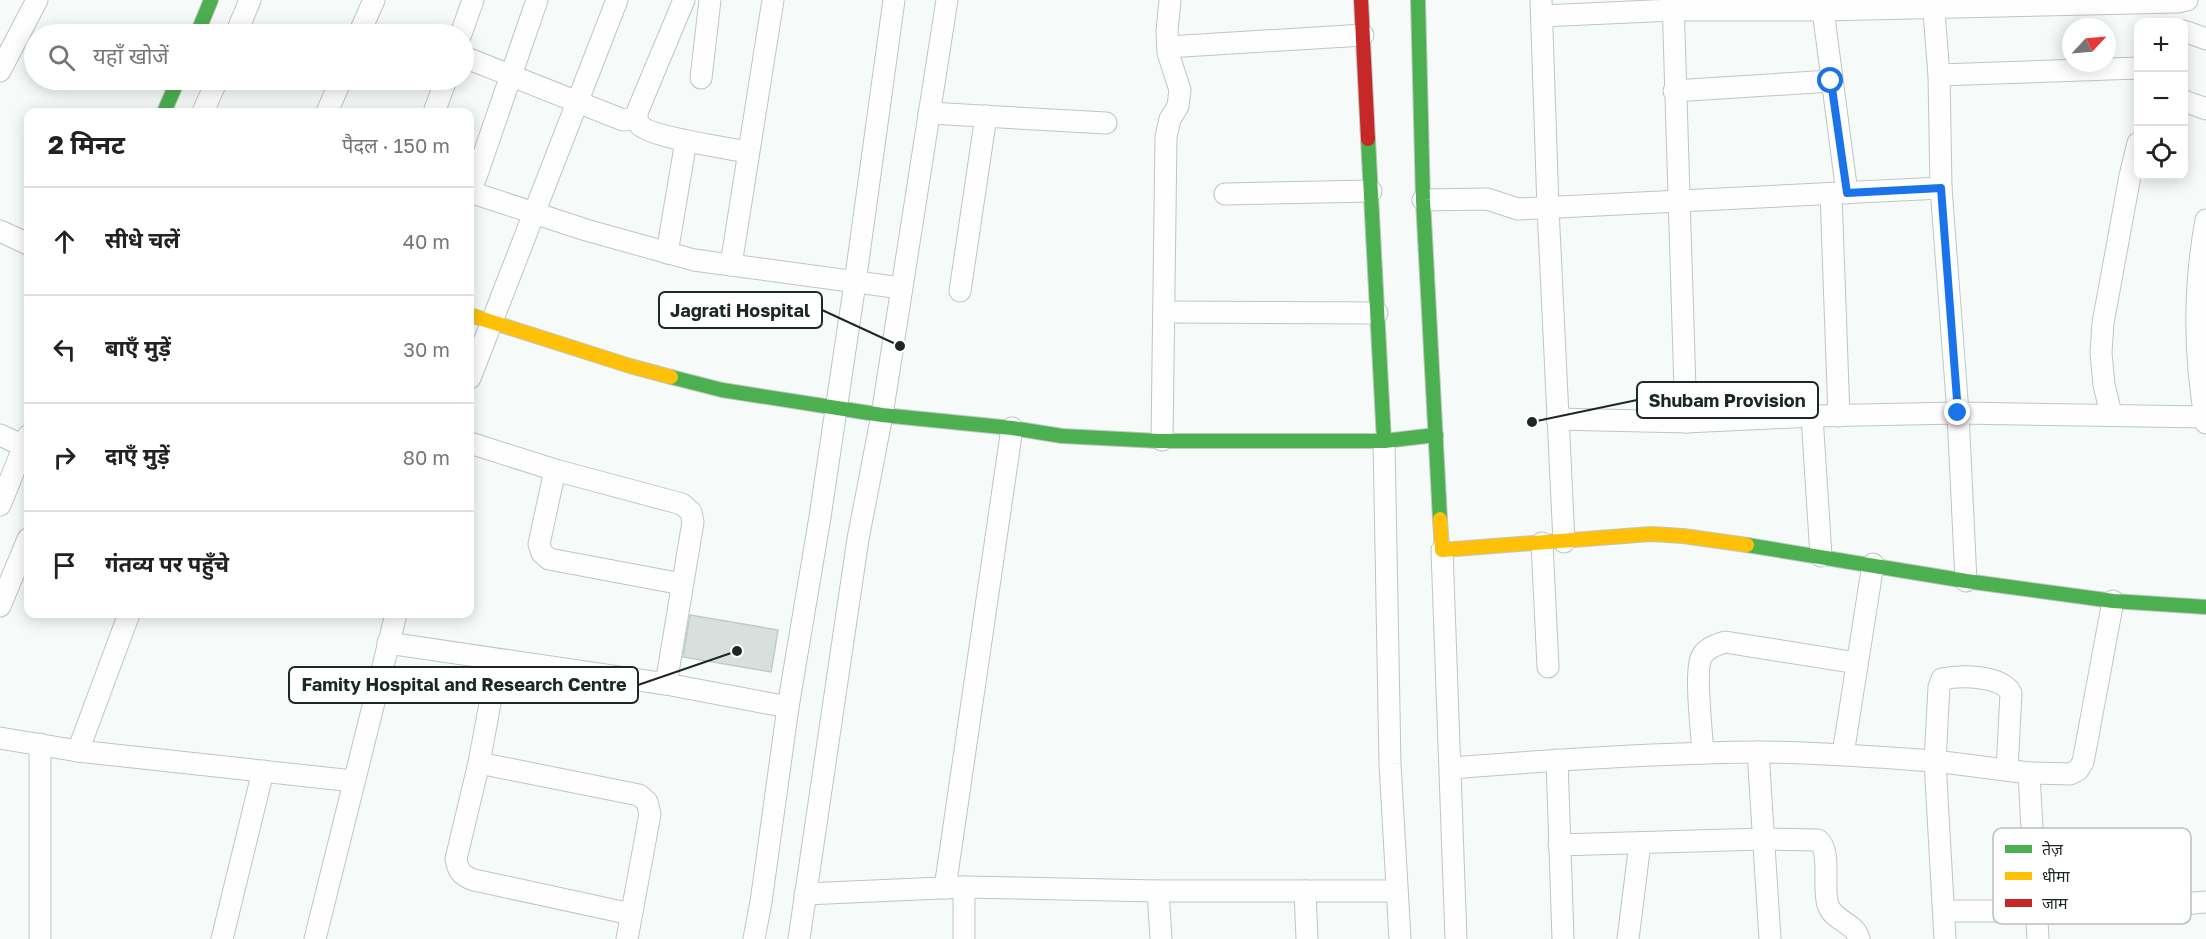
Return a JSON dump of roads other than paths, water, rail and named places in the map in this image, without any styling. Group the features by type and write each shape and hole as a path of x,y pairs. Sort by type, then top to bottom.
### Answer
{"street":[{"path":"24,24 37,0"},
{"path":"201,24 211,0"},
{"path":"240,24 250,0"},
{"path":"364,24 374,0"},
{"path":"465,24 473,0"},
{"path":"474,181 537,0"},
{"path":"474,367 617,0"},
{"path":"684,0 636,118 639,125 647,129 686,141 747,152"},
{"path":"701,78 709,0"},
{"path":"731,265 772,0"},
{"path":"754,939 855,283 894,0"},
{"path":"799,939 855,561 882,415 947,0"},
{"path":"1162,440 1166,137 1170,119 1178,106 1180,90 1168,47 1170,0"},
{"path":"1361,0 1384,441 1390,764 1400,939"},
{"path":"1418,0 1423,200 1442,550 1456,939"},
{"path":"1564,542 1541,8 1673,5 1823,10 1934,3 2183,1 2174,18"},
{"path":"1934,3 1939,75 1941,188 1958,413 1966,581"},
{"path":"1673,5 1686,422"},
{"path":"1823,10 1839,193 1839,416"},
{"path":"0,71 24,25"},
{"path":"2188,32 2206,39"},
{"path":"1168,47 1363,35"},
{"path":"474,61 623,120 636,118"},
{"path":"1939,75 2134,68"},
{"path":"1674,91 1831,81"},
{"path":"166,108 174,90"},
{"path":"205,108 213,90"},
{"path":"329,108 337,90"},
{"path":"436,108 442,90"},
{"path":"2188,102 2206,109"},
{"path":"929,113 1106,123"},
{"path":"960,291 986,116"},
{"path":"668,253 686,141"},
{"path":"2111,414 2104,385 2101,353 2103,323 2134,161"},
{"path":"1423,200 1487,199 1518,209 1941,188"},
{"path":"1225,194 1371,191"},
{"path":"474,192 586,230 668,253 731,265 901,288"},
{"path":"1557,419 1686,422 1812,416 1958,413 2111,414 2205,420 2202,339 2196,300 2199,258 2206,220"},
{"path":"0,231 24,242"},
{"path":"1164,312 1377,313"},
{"path":"474,316 630,366 722,390 882,415 1012,428 1062,436 1162,440 1384,441 1436,435"},
{"path":"1812,416 1821,556"},
{"path":"964,939 954,888 1012,428"},
{"path":"0,435 24,441"},
{"path":"474,444 555,470 682,504 691,512 693,522 666,684"},
{"path":"0,505 24,446"},
{"path":"555,470 539,544 542,553 549,559 682,584"},
{"path":"1442,550 1650,534 1683,536 1873,564 1966,581 2113,601 2206,607"},
{"path":"1542,543 1548,668"},
{"path":"0,606 24,549"},
{"path":"1843,754 1873,564"},
{"path":"1450,768 1557,760 1758,752 1843,754 1935,761 2029,773 2070,774 2078,770 2083,762 2113,601"},
{"path":"78,751 128,618"},
{"path":"315,939 395,618"},
{"path":"1703,753 1698,670 1701,656 1710,647 1725,642 1857,663"},
{"path":"388,644 666,684 788,707"},
{"path":"498,660 479,763 456,859 458,869 465,877 631,914"},
{"path":"1946,939 1935,761 1939,687 1942,679 1959,675 2004,685 2011,693 2007,770"},
{"path":"0,738 78,751 353,781"},
{"path":"40,744 40,939"},
{"path":"1758,752 1770,939"},
{"path":"1557,760 1563,939"},
{"path":"479,763 639,795 647,802 650,814 627,939"},
{"path":"222,939 263,771"},
{"path":"2029,773 2032,828"},
{"path":"1559,845 1762,839 1818,840 1823,844 1827,904 1838,920 1850,925 1857,932 1859,939"},
{"path":"1628,939 1640,843"},
{"path":"805,894 954,888 1397,891"},
{"path":"1158,891 1161,939"},
{"path":"1305,891 1307,939"},
{"path":"2191,903 2206,902"},
{"path":"1944,911 1993,910"},
{"path":"2037,924 2038,939"}],"place":[{"name":"Jagrati Hospital","path":"900,346"},
{"name":"Shubam Provision","path":"1532,422"},
{"name":"Famity Hospital and Research Centre","path":"737,651"}]}
